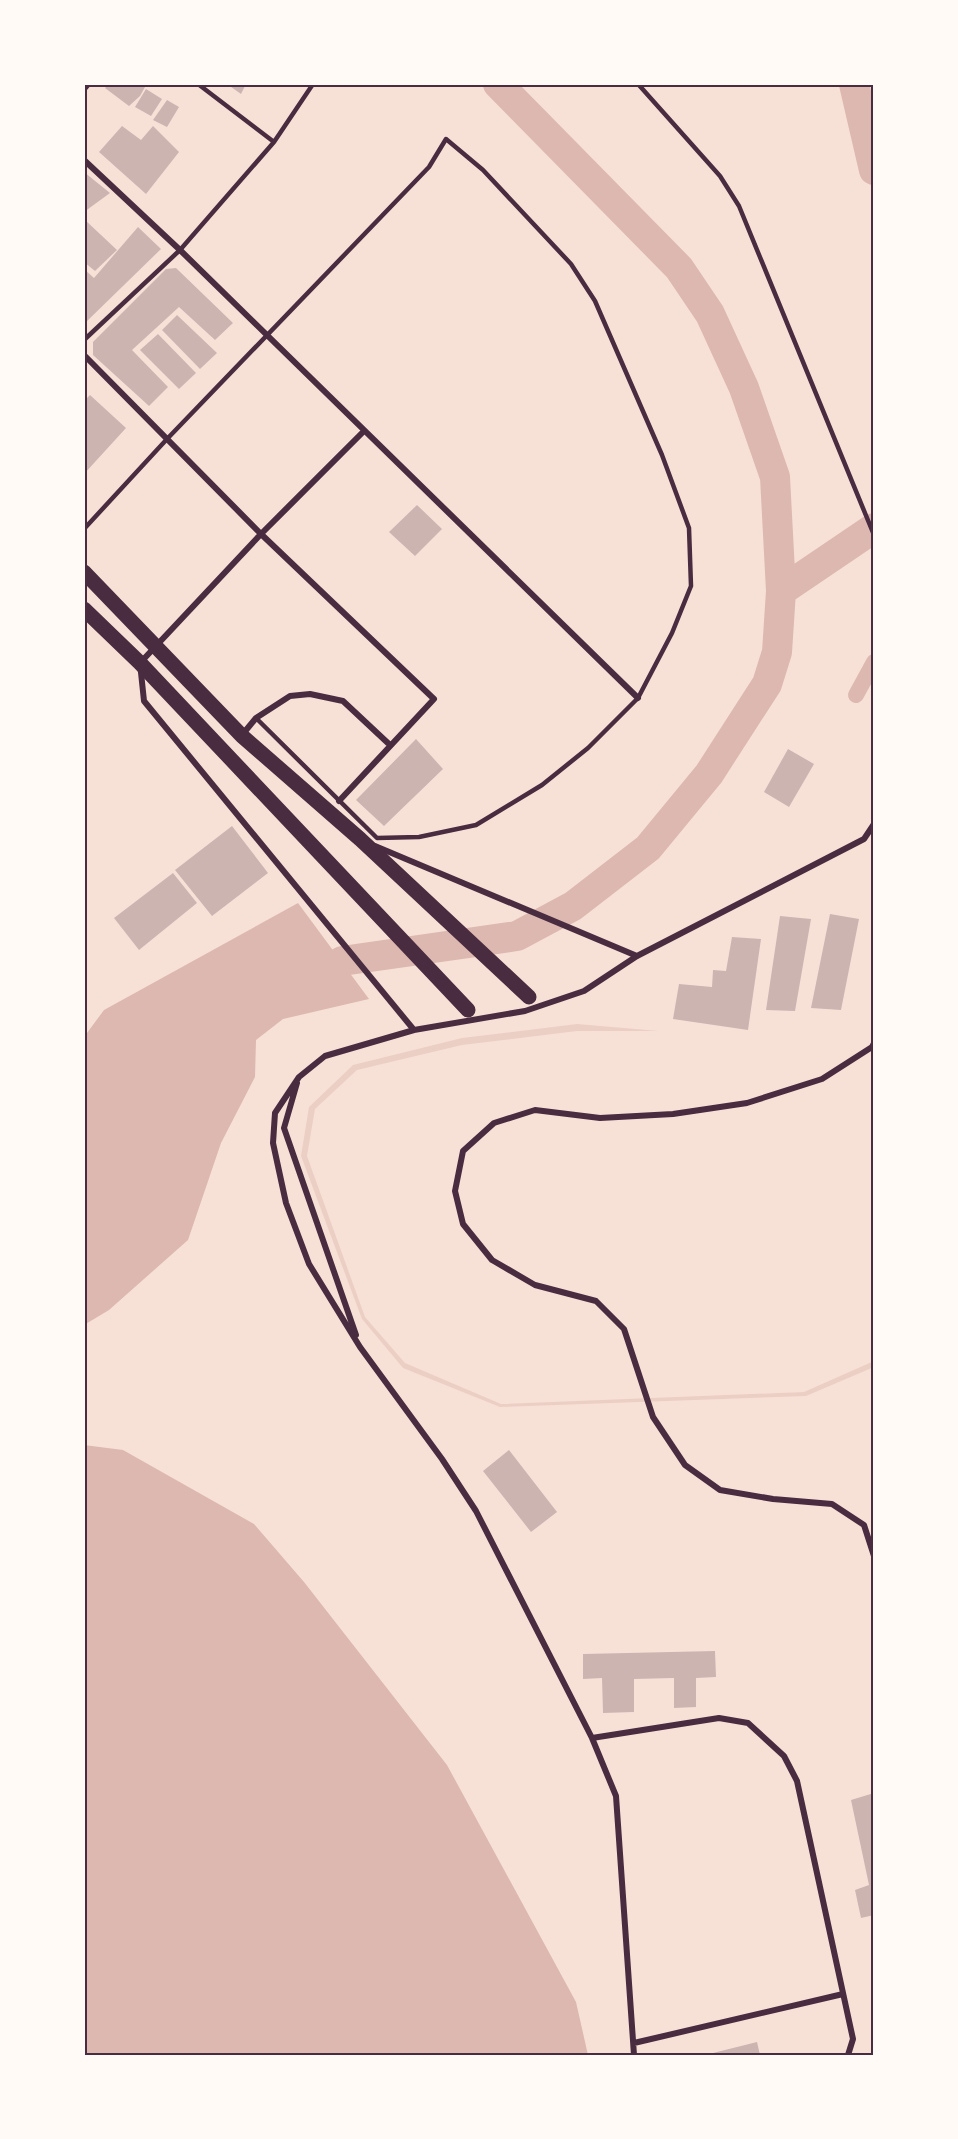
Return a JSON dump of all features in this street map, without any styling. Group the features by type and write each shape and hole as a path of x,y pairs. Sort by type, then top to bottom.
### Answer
{"main road":[{"path":"84,572 242,736 360,839 530,997"},
{"path":"84,609 140,663 468,1010"}],"street":[{"path":"84,160 268,335 638,699"},
{"path":"84,355 261,534 434,699 339,801"},
{"path":"364,431 261,534 140,663 144,700 414,1030"},
{"path":"242,736 256,718 290,696 310,694 343,701 390,745"},
{"path":"634,2055 616,1796 592,1738 476,1511 442,1459 360,1347 309,1264 286,1203 273,1143 275,1113 299,1077 325,1056 414,1030 525,1011 584,991 637,956 864,839 874,824"},
{"path":"360,839 637,956"},
{"path":"874,1043 872,1047 822,1078 747,1103 673,1114 600,1118 535,1110 494,1123 463,1151 455,1191 463,1224 492,1260 536,1285 596,1300 624,1329 653,1418 686,1465 720,1490 832,1504 864,1525 874,1556"},
{"path":"299,1077 284,1128 360,1347"},
{"path":"592,1738 719,1718 748,1723 784,1756 797,1781 853,2039 848,2055"},
{"path":"634,2043 843,1994"}],"lane":[{"path":"84,90 89,84"},
{"path":"198,84 274,142"},
{"path":"84,340 180,250 274,142 313,84"},
{"path":"638,84 720,176 740,206 874,535"},
{"path":"84,528 429,167 446,139 483,170 571,264 595,301 662,455 689,528 691,586 672,633 638,699 588,748 542,785 476,825 419,837 377,838 256,718"}],"shaded area":[{"path":"298,903 369,999 283,1019 256,1040 255,1077 221,1143 188,1240 109,1310 84,1325 84,1037 104,1010"},
{"path":"577,1024 659,1031 577,1031 462,1045 357,1070 315,1109 307,1156 365,1317 405,1363 501,1404 804,1392 874,1361 874,1367 806,1396 500,1407 403,1368 362,1319 301,1156 309,1107 353,1065 462,1038"},
{"path":"84,1445 123,1450 254,1524 304,1582 447,1765 576,2002 588,2055 84,2055"}],"building":[{"path":"109,84 139,84 145,87 140,96 129,106 105,88"},
{"path":"227,84 246,84 241,94"},
{"path":"146,89 162,99 151,116 135,107"},
{"path":"167,100 179,107 167,127 153,120"},
{"path":"122,126 141,140 153,126 179,152 146,194 99,152"},
{"path":"84,172 110,193 84,212"},
{"path":"84,219 117,250 95,271 84,262"},
{"path":"138,227 161,249 84,324 84,269 94,278"},
{"path":"176,268 233,323 215,340 179,307 132,350 168,387 149,406 93,355 93,342 166,269"},
{"path":"177,315 217,353 200,369 162,330"},
{"path":"158,334 196,373 179,389 140,350"},
{"path":"90,395 126,428 84,474 84,401"},
{"path":"417,505 442,529 415,556 389,532"},
{"path":"416,739 443,769 384,826 356,800"},
{"path":"788,749 814,764 789,807 764,792"},
{"path":"232,826 268,873 212,916 175,870"},
{"path":"173,873 197,903 139,950 114,918"},
{"path":"830,914 859,919 841,1010 811,1008"},
{"path":"780,916 811,919 795,1011 766,1010"},
{"path":"732,937 761,939 748,1030 673,1019 679,984 712,987 713,970 726,971"},
{"path":"509,1450 557,1512 531,1532 483,1471"},
{"path":"715,1651 716,1677 696,1678 696,1707 674,1708 674,1678 634,1679 634,1712 603,1713 602,1678 583,1679 583,1654"},
{"path":"874,1793 874,1915 861,1918 855,1890 869,1885 851,1800"},
{"path":"757,2042 760,2055 709,2055 709,2054"}],"waterway":[{"path":"342,961 517,936 573,906 648,848 709,774 767,684 777,652 781,591 775,477 744,388 710,314 679,268 498,84"},
{"path":"854,84 874,170"},
{"path":"781,591 874,528"},
{"path":"856,695 874,662"}]}
